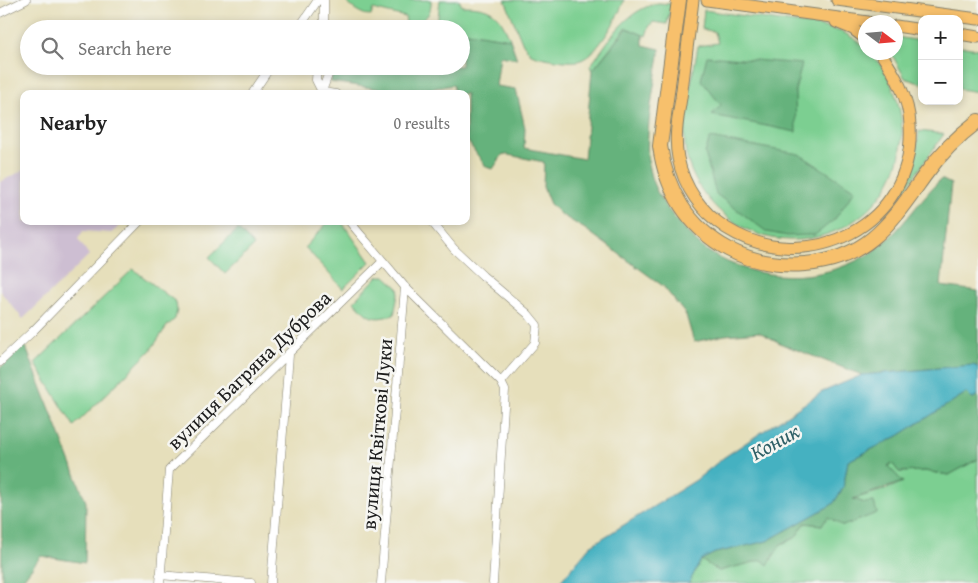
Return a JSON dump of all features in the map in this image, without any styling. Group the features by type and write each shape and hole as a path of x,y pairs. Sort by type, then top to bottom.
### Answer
{"highway":[{"path":"679,0 660,146 663,168 671,190 685,212 702,230 726,247 758,261 790,265 816,263 858,249 892,221 942,153 962,133 978,121"}],"main road":[{"path":"693,0 677,131 678,157 685,182 700,206 738,236 771,246 792,248 812,247 832,242 864,226 892,196 903,174 909,147 910,125 904,96 895,74 885,60"},
{"path":"707,0 858,21"},
{"path":"837,0 978,19"},
{"path":"820,16 858,33"},
{"path":"903,27 918,29"},
{"path":"963,35 978,37"}],"street":[{"path":"0,13 26,0"},
{"path":"304,20 318,0"},
{"path":"323,20 324,0"},
{"path":"255,90 265,75"},
{"path":"316,75 316,80 321,90"},
{"path":"323,90 328,75"},
{"path":"0,362 32,332 136,225"},
{"path":"351,225 405,287 501,382 505,390 506,399 493,583"},
{"path":"434,225 454,249 528,314 537,325 535,343 501,382"},
{"name":"вулиця Багряна Дуброва","path":"160,579 170,470 382,262"},
{"name":"вулиця Квіткові Луки","path":"381,583 405,287"},
{"path":"271,583 289,355"},
{"path":"160,579 251,583"}],"shaded area":[{"path":"20,172 20,225 120,225 112,233 83,231 78,239 89,255 23,319 0,291 0,182"}],"green space":[{"path":"344,0 431,0 430,9 423,20 406,20 405,17 373,9 371,16 353,8"},
{"path":"440,0 459,0 462,6 480,7 493,12 502,22 510,39 470,32 470,20 435,20 438,17"},
{"path":"505,0 624,0 618,15 601,43 581,60 564,61 531,54 523,44"},
{"path":"658,3 671,4 667,24 653,22 646,36 626,28 592,71 590,66 619,28 636,13"},
{"path":"704,10 835,30 845,33 858,42 858,60 877,60 887,74 894,91 902,130 897,166 880,197 855,220 824,235 790,240 755,233 721,212 705,194 696,180 689,165 685,145 686,117 698,46 718,43 715,32 702,29"},
{"path":"627,28 643,35 643,45 660,49 652,97 647,148 648,164 653,183 667,207 697,242 709,252 747,269 767,274 788,276 828,271 848,264 867,255 888,239 941,179 951,184 941,286 978,291 978,367 973,365 862,375 784,345 759,332 725,335 694,342 686,315 663,286 585,229 560,214 550,204 543,187 544,162 503,154 493,169 486,167 470,145 470,90 454,90 453,85 424,90 386,90 331,82 331,75 470,75 470,32 510,39 517,59 500,56 496,86 516,89 525,128 524,148 584,159 592,71"},
{"path":"903,38 918,40 918,83 905,78 895,60 903,60"},
{"path":"963,47 978,49 978,92 963,90"},
{"path":"707,56 802,64 795,91 796,132 712,115 721,105 701,80"},
{"path":"919,131 944,134 900,197 915,161"},
{"path":"710,138 799,154 855,190 835,219 815,235 787,236 767,232 716,194 705,153"},
{"path":"325,225 344,225 370,262 343,289 305,247"},
{"path":"238,229 254,246 225,274 209,257"},
{"path":"133,269 176,302 175,319 167,326 150,351 74,426 35,363"},
{"path":"378,276 385,276 399,289 394,315 380,318 371,317 354,301"},
{"path":"25,345 86,502 85,563 41,556 20,583 2,583 0,368"},
{"path":"966,393 972,399 978,395 978,459 949,475 925,471 899,472 892,463 888,466 903,482 853,499 865,503 874,502 877,513 843,526 828,517 822,525 805,523 795,538 781,544 768,565 762,560 719,571 701,560 715,553 767,541 833,504 843,488 848,461 898,436"},
{"path":"978,459 978,583 689,583 701,560 719,571 762,560 781,544 795,538 805,523 822,525 828,517 865,503 853,499 903,482 887,466 892,463 899,472 925,471 949,475"}],"water":[{"name":"Коник","path":"973,365 978,367 978,395 972,399 966,393 898,436 848,461 843,488 833,504 767,541 715,553 701,560 689,583 559,583 590,546 696,480 723,458 822,392 862,375"}]}
